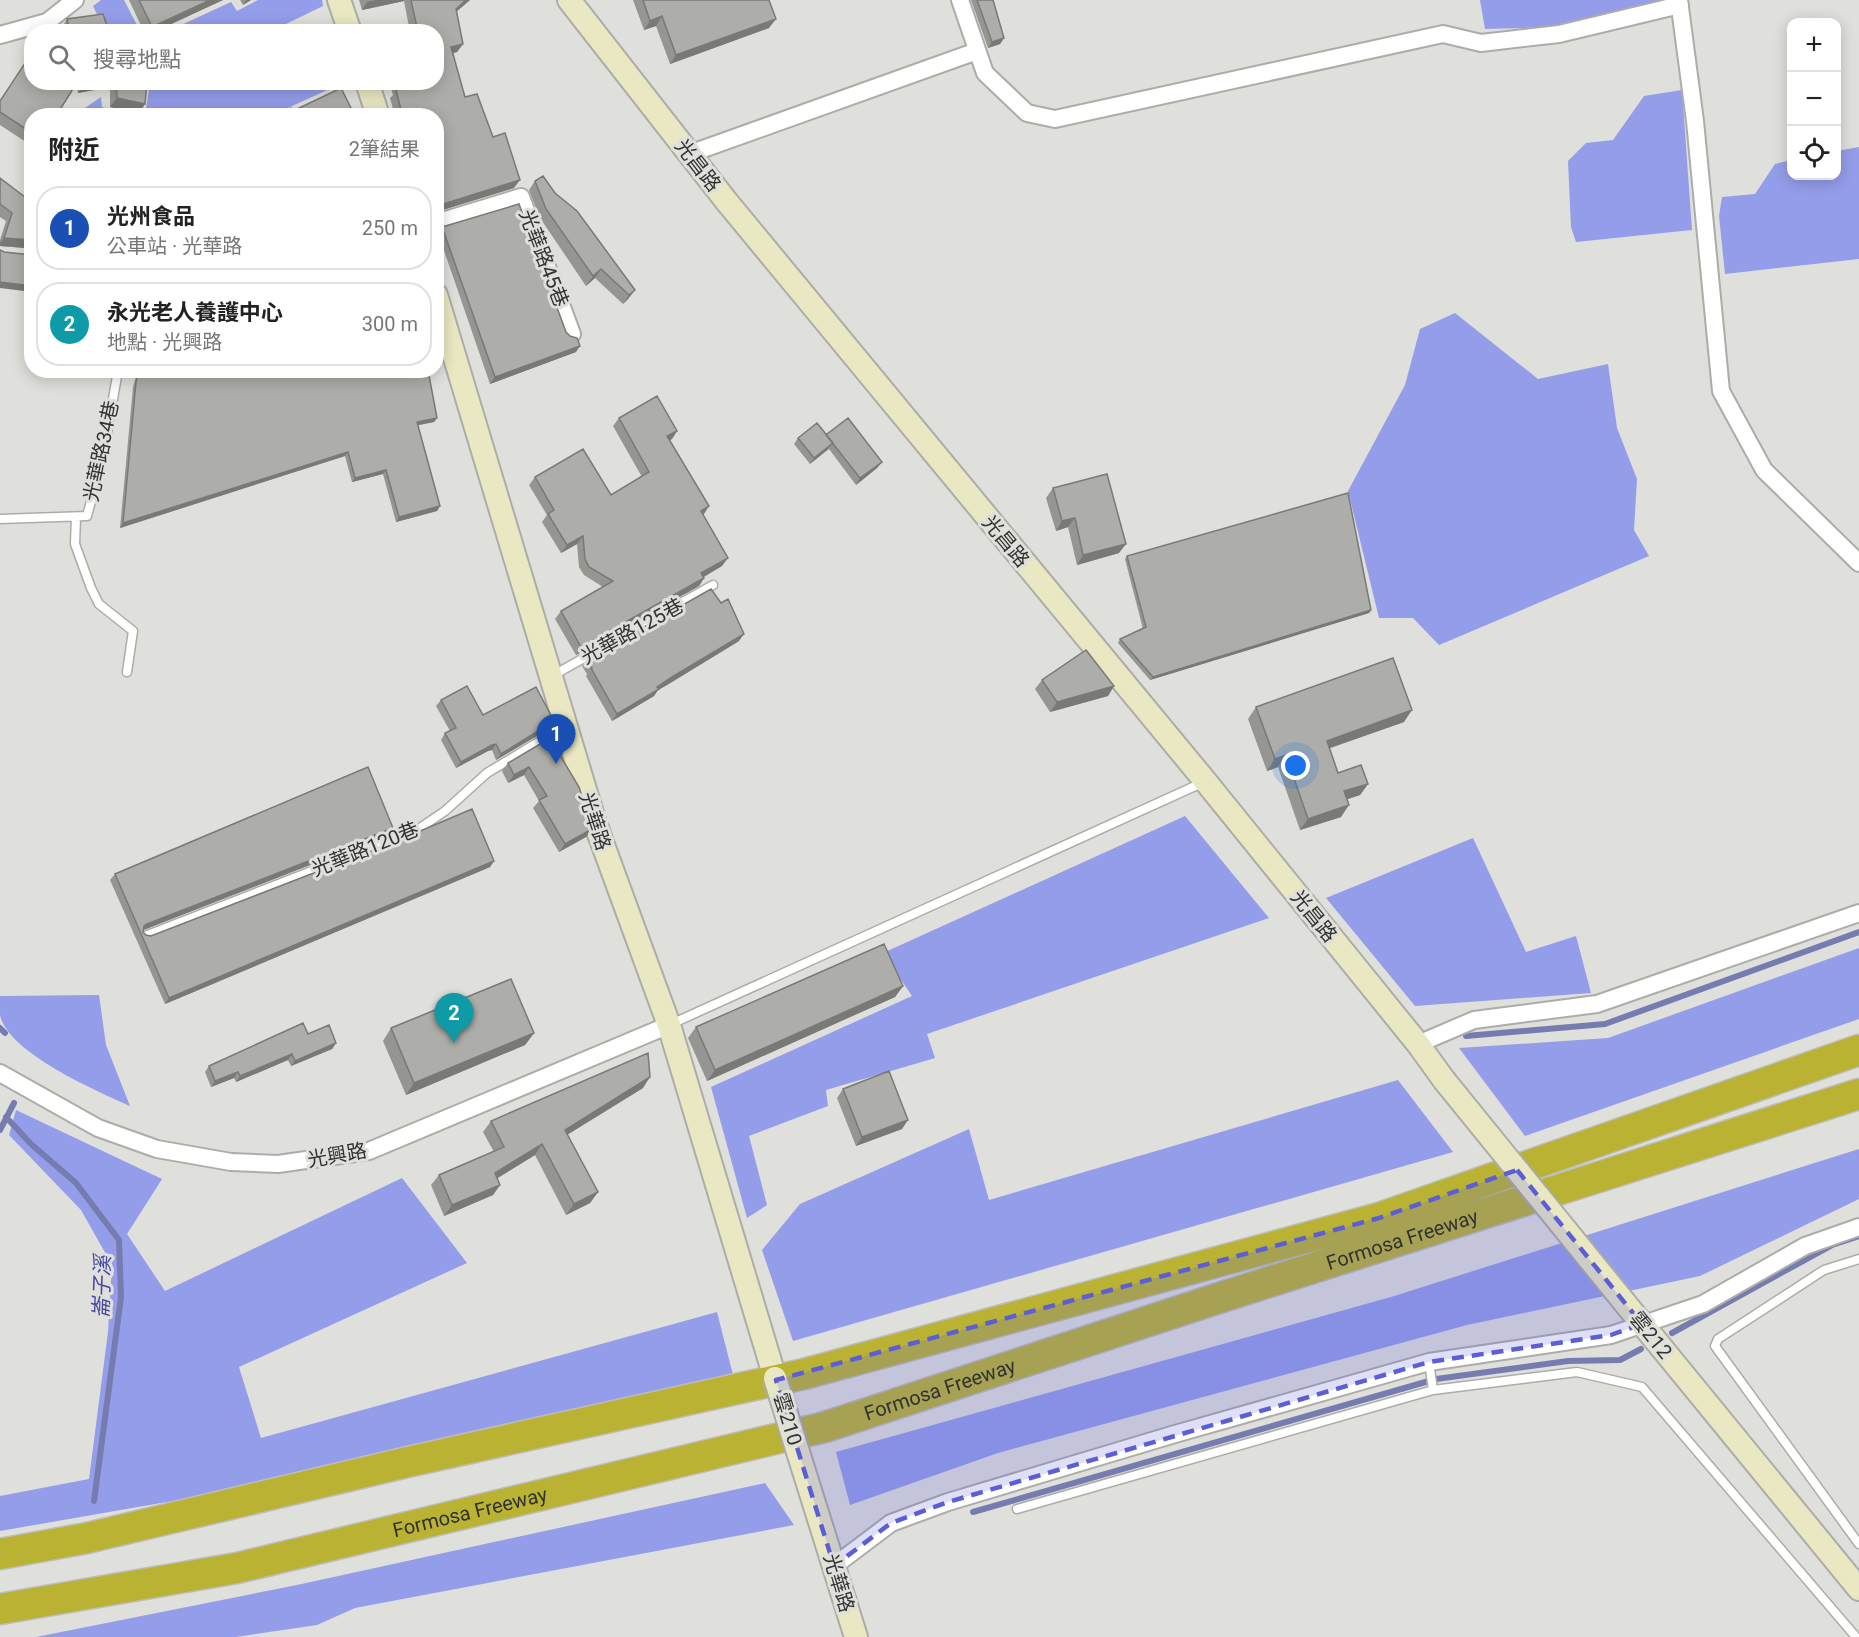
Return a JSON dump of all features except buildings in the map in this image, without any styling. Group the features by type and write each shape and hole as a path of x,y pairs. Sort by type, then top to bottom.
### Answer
{"highway":[{"name":"Formosa Freeway","path":"0,1554 87,1538 412,1461 804,1374 1356,1225 1859,1050"},
{"name":"Formosa Freeway","path":"0,1609 237,1568 825,1427 1225,1296 1859,1094"}],"street":[{"path":"40,24 47,22 75,0"},
{"path":"339,0 347,24"},
{"name":"光昌路","path":"569,0 689,154 1206,782 1418,1044 1444,1080"},
{"path":"960,0 985,73 1027,113 1054,119 1443,34 1481,43 1559,34 1680,2 1695,121 1720,392 1764,470 1859,563"},
{"path":"0,35 24,28"},
{"path":"689,154 978,51"},
{"path":"370,90 375,108"},
{"name":"光華路45巷","path":"444,221 521,197 572,334"},
{"name":"光華路","path":"444,322 595,823 669,1025 754,1309"},
{"path":"1418,1044 1474,1020 1597,1004 1859,913"},
{"name":"光興路","path":"0,1073 98,1128 158,1149 231,1162 278,1164 369,1151 669,1025"},
{"name":"雲212","path":"1444,1080 1859,1588"},
{"path":"834,1566 891,1523 948,1502 1175,1434 1429,1362 1611,1335 1703,1304 1805,1246 1859,1227"},
{"name":"雲210","path":"754,1309 822,1529"},
{"name":"光華路","path":"822,1529 856,1637"}],"lane":[{"name":"光華路34巷","path":"0,519 87,516 103,456 117,378"},
{"path":"76,517 75,544 91,588 99,603 133,632 127,672"},
{"name":"光華路125巷","path":"551,676 713,585"},
{"name":"光華路120巷","path":"145,936 417,830 445,811 487,773 566,726"},
{"path":"669,1025 1206,782"},
{"path":"1859,1259 1824,1270 1718,1339 1715,1346 1859,1544"},
{"path":"1429,1362 1433,1390"},
{"path":"1017,1509 1433,1390 1577,1372 1642,1386 1856,1637"}],"highlighted area":[{"path":"1517,1170 1642,1324 1611,1335 1429,1362 948,1502 891,1523 834,1566 776,1380 1379,1218"}],"shaded area":[{"path":"101,0 124,0 136,24 102,24 93,6"},
{"path":"258,0 322,0 323,6 286,24 183,24 231,2 237,11"},
{"path":"1480,0 1660,0 1562,27 1485,29"},
{"path":"149,90 327,90 288,108 146,108"},
{"path":"1682,90 1692,230 1576,242 1571,227 1568,161 1586,143 1613,140 1644,96"},
{"path":"101,97 102,107 106,108 85,108"},
{"path":"1859,147 1859,259 1725,274 1719,216 1722,197 1755,194 1775,164 1787,161 1787,180 1841,180 1841,150"},
{"path":"1455,313 1538,379 1608,364 1617,428 1637,479 1634,530 1649,556 1439,645 1413,618 1379,618 1348,491 1405,385 1420,329"},
{"path":"1185,816 1269,918 927,1034 935,1058 826,1090 828,1106 749,1136 767,1205 747,1218 711,1087 912,996 883,953"},
{"path":"1473,838 1526,952 1576,936 1591,993 1415,1006 1326,898"},
{"path":"1859,948 1859,1019 1525,1136 1459,1048 1608,1038"},
{"path":"99,995 106,1045 130,1106 76,1081 36,1057 7,1029 0,1015 0,996"},
{"path":"1398,1080 1453,1152 793,1341 762,1250 800,1204 969,1129 989,1200"},
{"path":"16,1110 162,1179 127,1234 165,1291 402,1178 467,1263 239,1367 261,1438 717,1312 733,1375 362,1457 207,1495 0,1531 0,1496 89,1479 108,1332 112,1265 81,1210 9,1135"},
{"path":"1859,1149 1859,1199 1700,1276 1467,1325 998,1453 850,1505 836,1452 1391,1297"},
{"path":"765,1483 794,1525 355,1608 317,1625 236,1637 36,1637 297,1585"}],"waterway":[{"path":"1466,1036 1605,1024 1859,932"},
{"name":"崙子溪","path":"0,1028 5,1033"},
{"name":"崙子溪","path":"0,1130 14,1103"},
{"name":"崙子溪","path":"6,1117 31,1144 76,1183 119,1240 121,1297 94,1501"},
{"path":"1672,1333 1832,1245 1859,1236"},
{"path":"973,1512 1436,1379 1568,1361 1620,1360 1641,1349"}],"place":[{"name":"光州食品","path":"556,764"},
{"name":"永光老人養護中心","path":"454,1043"}]}
